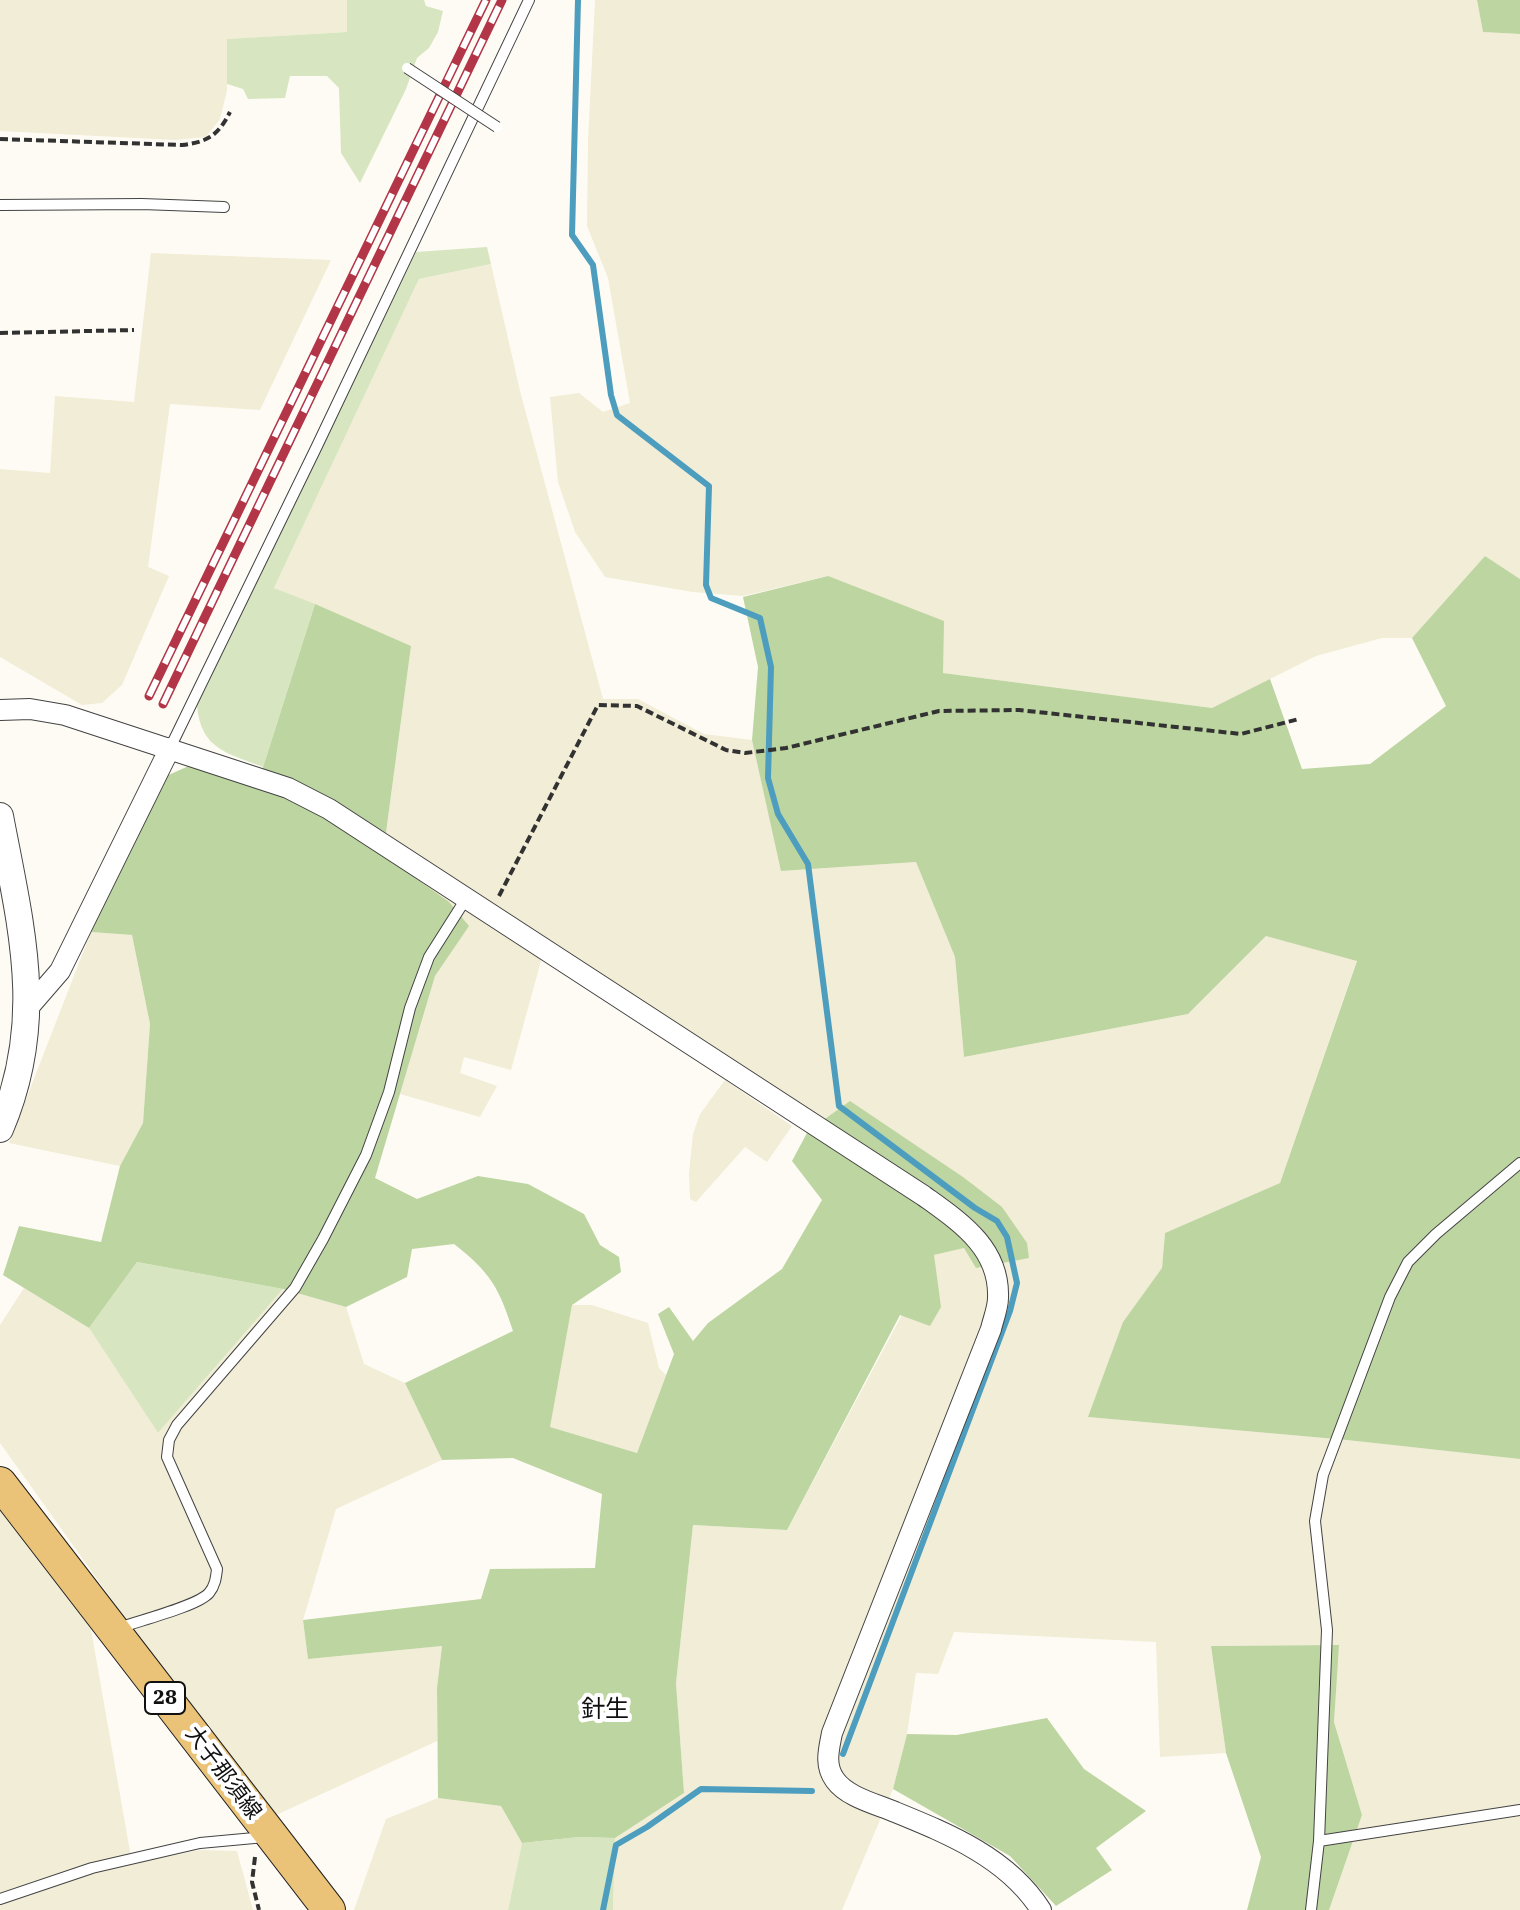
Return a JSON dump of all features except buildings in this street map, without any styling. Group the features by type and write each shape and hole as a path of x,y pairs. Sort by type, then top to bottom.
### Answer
{"main road":[{"name":"大子那須線","path":"0,1483 329,1910"}],"street":[{"path":"0,710 30,709 65,715 170,748 301,795 329,809 924,1196 962,1224 984,1246 994,1270 998,1298 991,1329 832,1733 827,1761 836,1781 857,1796 956,1836 999,1865 1041,1910"},
{"path":"28,1008 60,971 170,748"},
{"path":"0,816 23,938 28,1008 21,1067 13,1100 0,1129"}],"lane":[{"path":"170,748 529,0"},
{"path":"407,68 497,127"},
{"path":"0,205 224,207"},
{"path":"114,1630 208,1595 216,1581 217,1569 167,1457 169,1440 177,1425 295,1288 323,1239 366,1155 385,1105 410,1008 429,957 467,897"},
{"path":"1311,1910 1319,1841 1327,1630 1315,1521 1323,1475 1390,1297 1408,1262 1436,1234 1520,1164"},
{"path":"1319,1841 1520,1810"},
{"path":"0,1899 107,1864 200,1843 271,1836"}],"path":[{"path":"0,139 200,143 212,138 230,112"},
{"path":"0,333 134,330"},
{"path":"490,912 598,705 637,706 726,750 745,753 786,748 939,711 1019,710 1241,734 1299,719"},
{"path":"259,1910 252,1882 255,1858 271,1836"}],"shaded area":[{"path":"0,0 347,0 347,32 228,39 227,91 220,119 206,137 175,140 0,131"},
{"path":"595,0 1477,0 1483,32 1520,34 1520,579 1485,556 1412,638 1382,638 1316,656 1212,708 943,673 828,576 743,596 693,592 605,577 575,532 558,482 550,397 579,393 603,412 630,403 608,278 587,226"},
{"path":"151,253 331,260 260,410 170,404 148,567 169,576 122,685 102,703 82,705 0,657 0,469 50,473 55,396 134,402"},
{"path":"491,264 520,391 603,699 638,699 704,734 752,740 782,871 916,862 955,957 964,1057 1188,1014 1266,936 1357,960 1280,1183 1165,1233 1162,1268 1123,1322 1089,1417 1520,1459 1520,1910 1329,1910 1362,1815 1334,1722 1338,1645 1211,1646 1226,1753 1160,1757 1156,1642 954,1632 938,1674 916,1673 907,1734 893,1789 842,1910 613,1910 615,1838 684,1793 676,1683 693,1525 787,1530 934,1255 964,1248 1028,1258 850,1102 825,1119 547,939 511,1070 464,1057 460,1073 497,1086 480,1117 400,1094 435,976 468,926 383,855 411,646 274,588 419,279"},
{"path":"91,932 132,935 150,1024 143,1123 120,1166 9,1143"},
{"path":"725,1080 792,1126 767,1162 745,1147 696,1202 690,1199 693,1134 700,1114"},
{"path":"24,1288 89,1328 158,1433 283,1289 346,1307 364,1364 405,1383 442,1460 336,1509 303,1620 308,1659 442,1646 437,1688 437,1741 276,1815 120,1611 0,1443 0,1325"},
{"path":"572,1305 592,1305 648,1323 659,1368 666,1375 637,1453 549,1427"},
{"path":"0,1505 89,1618 132,1863 200,1850 237,1851 253,1910 0,1910"},
{"path":"438,1798 501,1806 522,1843 508,1910 354,1910 386,1819"}],"green space":[{"path":"347,0 424,0 426,6 443,11 438,32 429,48 417,58 406,89 360,183 341,153 339,88 327,76 290,76 285,98 248,99 243,89 227,84 227,39 347,32"},
{"path":"1477,0 1520,0 1520,34 1483,32"},
{"path":"487,247 491,264 419,279 274,588 315,604 263,767 218,748 204,732 197,706 416,252"},
{"path":"1485,556 1520,579 1520,1459 1088,1417 1123,1322 1162,1268 1165,1233 1280,1183 1357,961 1266,936 1188,1014 964,1057 955,957 916,862 781,871 752,740 758,667 743,597 828,576 944,621 943,673 1212,708 1270,679 1302,769 1370,764 1446,706 1412,638"},
{"path":"315,604 411,646 383,855 449,902 469,926 435,976 375,1178 417,1199 478,1176 528,1184 584,1214 600,1245 619,1257 621,1272 572,1305 550,1427 637,1453 674,1354 658,1314 669,1307 693,1341 708,1323 782,1269 822,1200 792,1161 808,1131 850,1101 1002,1207 1027,1243 1029,1258 976,1268 964,1248 934,1255 941,1307 930,1326 900,1315 787,1530 693,1525 676,1683 684,1793 615,1838 579,1837 522,1843 501,1806 438,1798 437,1688 442,1646 308,1659 303,1620 481,1599 490,1569 595,1568 602,1494 513,1458 442,1460 405,1383 513,1331 492,1282 467,1254 454,1244 412,1249 407,1277 346,1307 283,1289 137,1262 89,1328 3,1275 19,1226 101,1242 120,1166 143,1123 150,1024 132,935 91,932 164,777 191,765 257,786"},
{"path":"137,1262 283,1289 158,1433 89,1328"},
{"path":"1339,1645 1334,1722 1362,1815 1329,1910 1247,1910 1261,1857 1226,1753 1211,1646"},
{"path":"1047,1718 1084,1769 1146,1811 1096,1848 1112,1870 1056,1906 1010,1856 893,1789 907,1734 957,1735"},
{"path":"579,1837 615,1838 613,1910 508,1910 522,1843"}],"waterway":[{"path":"578,0 572,235 593,265 611,395 617,415 709,486 706,585 711,598 760,618 771,667 768,778 778,814 808,864 839,1106 975,1208 997,1221 1007,1237 1017,1283 1010,1311 843,1754"},
{"path":"603,1910 616,1845 701,1789 812,1791"}],"railway":[{"path":"149,696 486,0"},
{"path":"163,704 502,0"}],"district":[{"name":"針生","path":"605,1710"}]}
